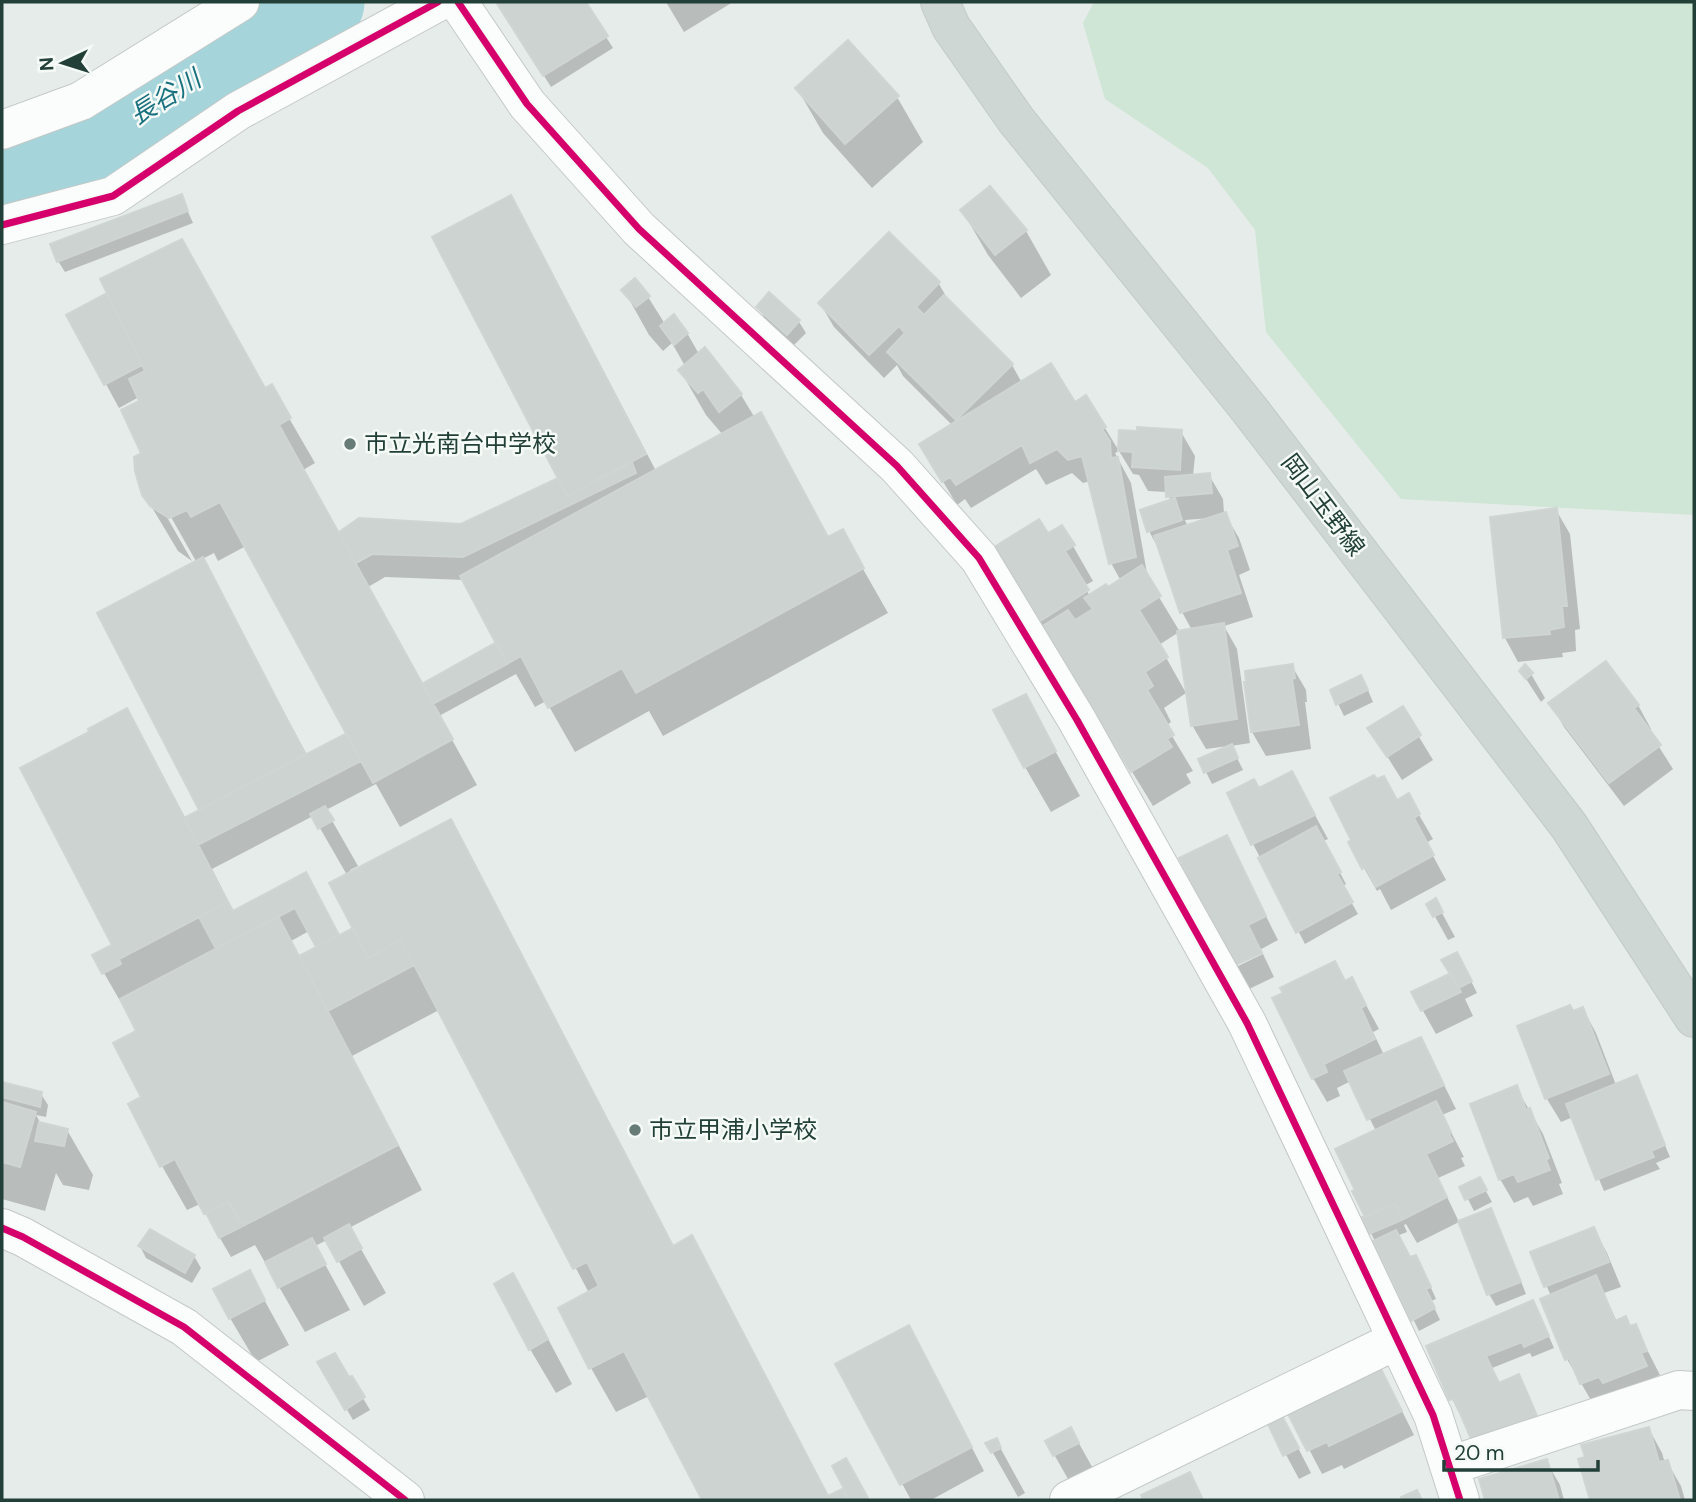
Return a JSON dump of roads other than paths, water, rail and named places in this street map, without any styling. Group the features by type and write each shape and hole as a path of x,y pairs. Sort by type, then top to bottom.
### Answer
{"main road":[{"name":"岡山玉野線","path":"940,2 951,27 1016,120 1250,409 1569,826 1694,1018"}],"street":[{"path":"2,130 80,101 240,2"},
{"path":"2,225 113,195 238,111 439,2"},
{"path":"458,2 527,104 639,229 897,466 979,558 1077,720 1247,1023 1433,1415 1454,1483 1679,1390 1694,1391"},
{"path":"2,1228 184,1326 405,1500"},
{"path":"1069,1500 1396,1340"}],"waterway":[{"name":"長谷川","path":"2,171 96,140 318,2"}],"place":[{"name":"市立光南台中学校","path":"350,444"},
{"name":"市立甲浦小学校","path":"635,1130"}]}
